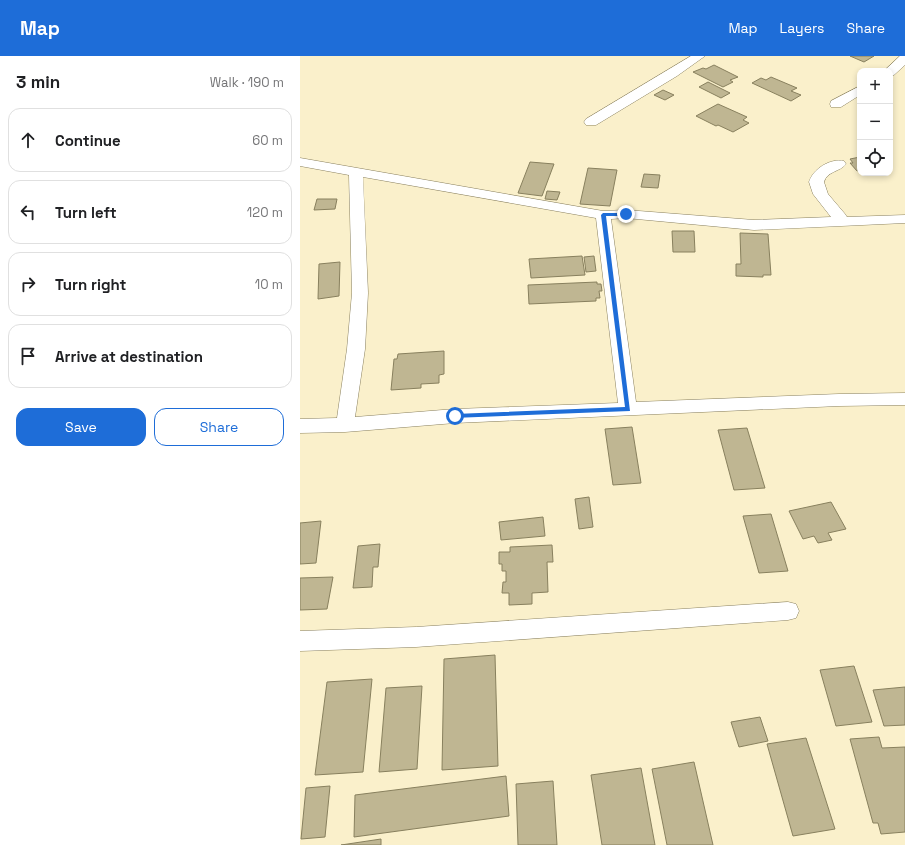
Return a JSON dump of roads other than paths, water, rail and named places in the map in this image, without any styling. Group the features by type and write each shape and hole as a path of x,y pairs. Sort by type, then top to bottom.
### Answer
{"street":[{"path":"591,122 699,56"},
{"path":"893,69 905,58"},
{"path":"836,104 857,92"},
{"path":"300,162 603,215 626,214 754,225 905,219"},
{"path":"839,164 827,169 818,177 816,182 828,206 843,221"},
{"path":"345,425 356,349 360,293 356,171"},
{"path":"603,215 628,409"},
{"path":"300,426 345,425 455,416 905,399"},
{"path":"300,641 416,637 788,611"}]}
